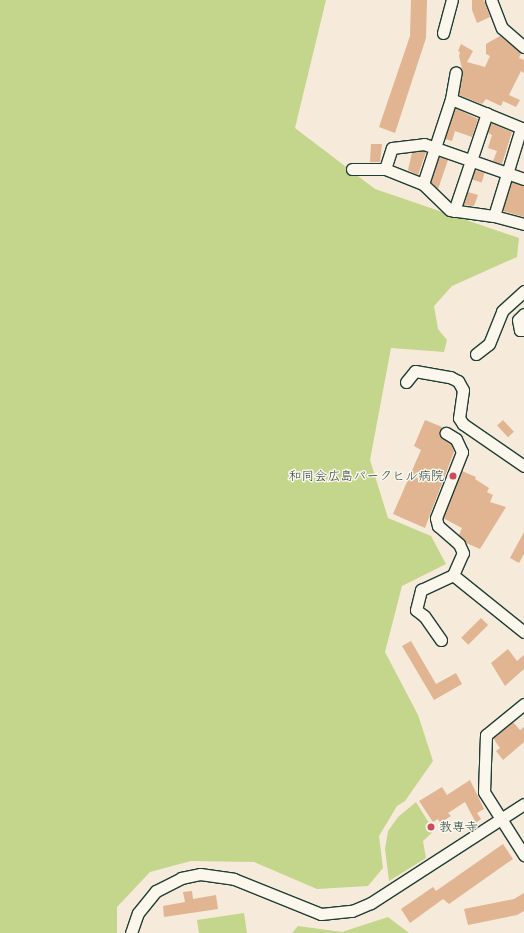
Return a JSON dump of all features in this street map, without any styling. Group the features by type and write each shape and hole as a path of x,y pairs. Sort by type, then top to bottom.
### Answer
{"street":[{"path":"443,33 452,0"},
{"path":"491,0 502,28 524,47"},
{"path":"422,184 433,147 451,98 456,72"},
{"path":"451,98 522,128 494,216"},
{"path":"454,211 487,114"},
{"path":"385,169 392,148 424,144 524,179"},
{"path":"352,169 385,169 422,184 454,211 494,216 524,224"},
{"path":"476,354 489,344 502,311 524,291"},
{"path":"524,314 518,320 520,330 524,330"},
{"path":"406,382 415,371 450,377 458,381 463,390 459,418 463,424 524,466"},
{"path":"441,640 424,616 416,610 417,599 421,590 453,574 463,553 458,544 438,526 436,518 462,452 456,439 446,433"},
{"path":"453,574 524,632"},
{"path":"524,704 486,735 484,792 524,855"},
{"path":"134,932 138,913 156,891 181,878 200,874 234,879 321,914 352,911 371,904 524,804"}],"green space":[{"path":"0,0 326,0 295,128 375,189 519,238 517,257 452,286 434,306 438,329 447,340 444,352 391,348 370,460 388,518 431,536 446,564 402,586 385,652 418,715 433,761 405,801 397,806 379,836 383,868 368,886 317,889 254,862 191,861 150,872 117,907 117,933 0,933"},
{"path":"416,802 434,831 423,841 426,858 389,881 385,849 388,831 398,817"},
{"path":"244,913 247,933 199,933 197,920"},
{"path":"388,917 409,933 292,933 298,926 342,932"}],"building":[{"path":"411,0 427,0 426,38 395,133 379,127 410,36"},
{"path":"472,0 484,0 490,17 477,23 472,10"},
{"path":"500,36 521,53 519,58 524,60 524,73 521,71 509,95 520,100 516,107 503,101 501,106 486,99 482,104 459,95 463,73 459,56 460,52 458,51 461,44 473,51 467,62 485,67 490,56 486,54 486,44"},
{"path":"455,108 478,119 472,137 455,131 452,141 445,139"},
{"path":"491,123 512,132 502,164 493,161 497,151 488,148 492,135 488,133"},
{"path":"371,144 382,144 380,162 370,162"},
{"path":"423,151 426,152 418,175 408,170 412,153"},
{"path":"439,157 448,160 438,189 431,182"},
{"path":"475,170 485,173 482,182 472,180"},
{"path":"512,182 524,186 524,217 503,211"},
{"path":"468,192 478,195 474,206 464,205"},
{"path":"425,420 442,427 440,437 451,444 454,452 425,528 393,514 421,450 414,446"},
{"path":"503,420 514,432 508,437 497,425"},
{"path":"462,471 476,477 475,479 489,488 487,492 493,495 490,502 506,507 480,549 466,543 459,535 462,528 443,518"},
{"path":"524,532 524,554 519,563 510,558"},
{"path":"481,618 488,625 468,645 461,638"},
{"path":"411,641 436,684 456,673 462,684 434,700 402,646"},
{"path":"508,649 517,661 524,655 524,669 505,686 491,663"},
{"path":"513,722 520,730 524,727 524,742 503,760 496,751 500,748 493,738"},
{"path":"470,780 484,809 477,813 481,819 476,823 465,802 448,813 451,816 440,823 438,819 433,822 419,801 442,787 447,795"},
{"path":"503,844 513,859 449,904 443,899 410,923 401,909 433,887 436,891"},
{"path":"192,891 193,899 216,895 218,909 164,917 163,906 185,902 183,892"},
{"path":"524,893 524,911 517,915 468,925 464,909 514,899"}],"place":[{"name":"和同会広島パークヒル病院","path":"453,476"},
{"name":"教専寺","path":"431,827"}]}
